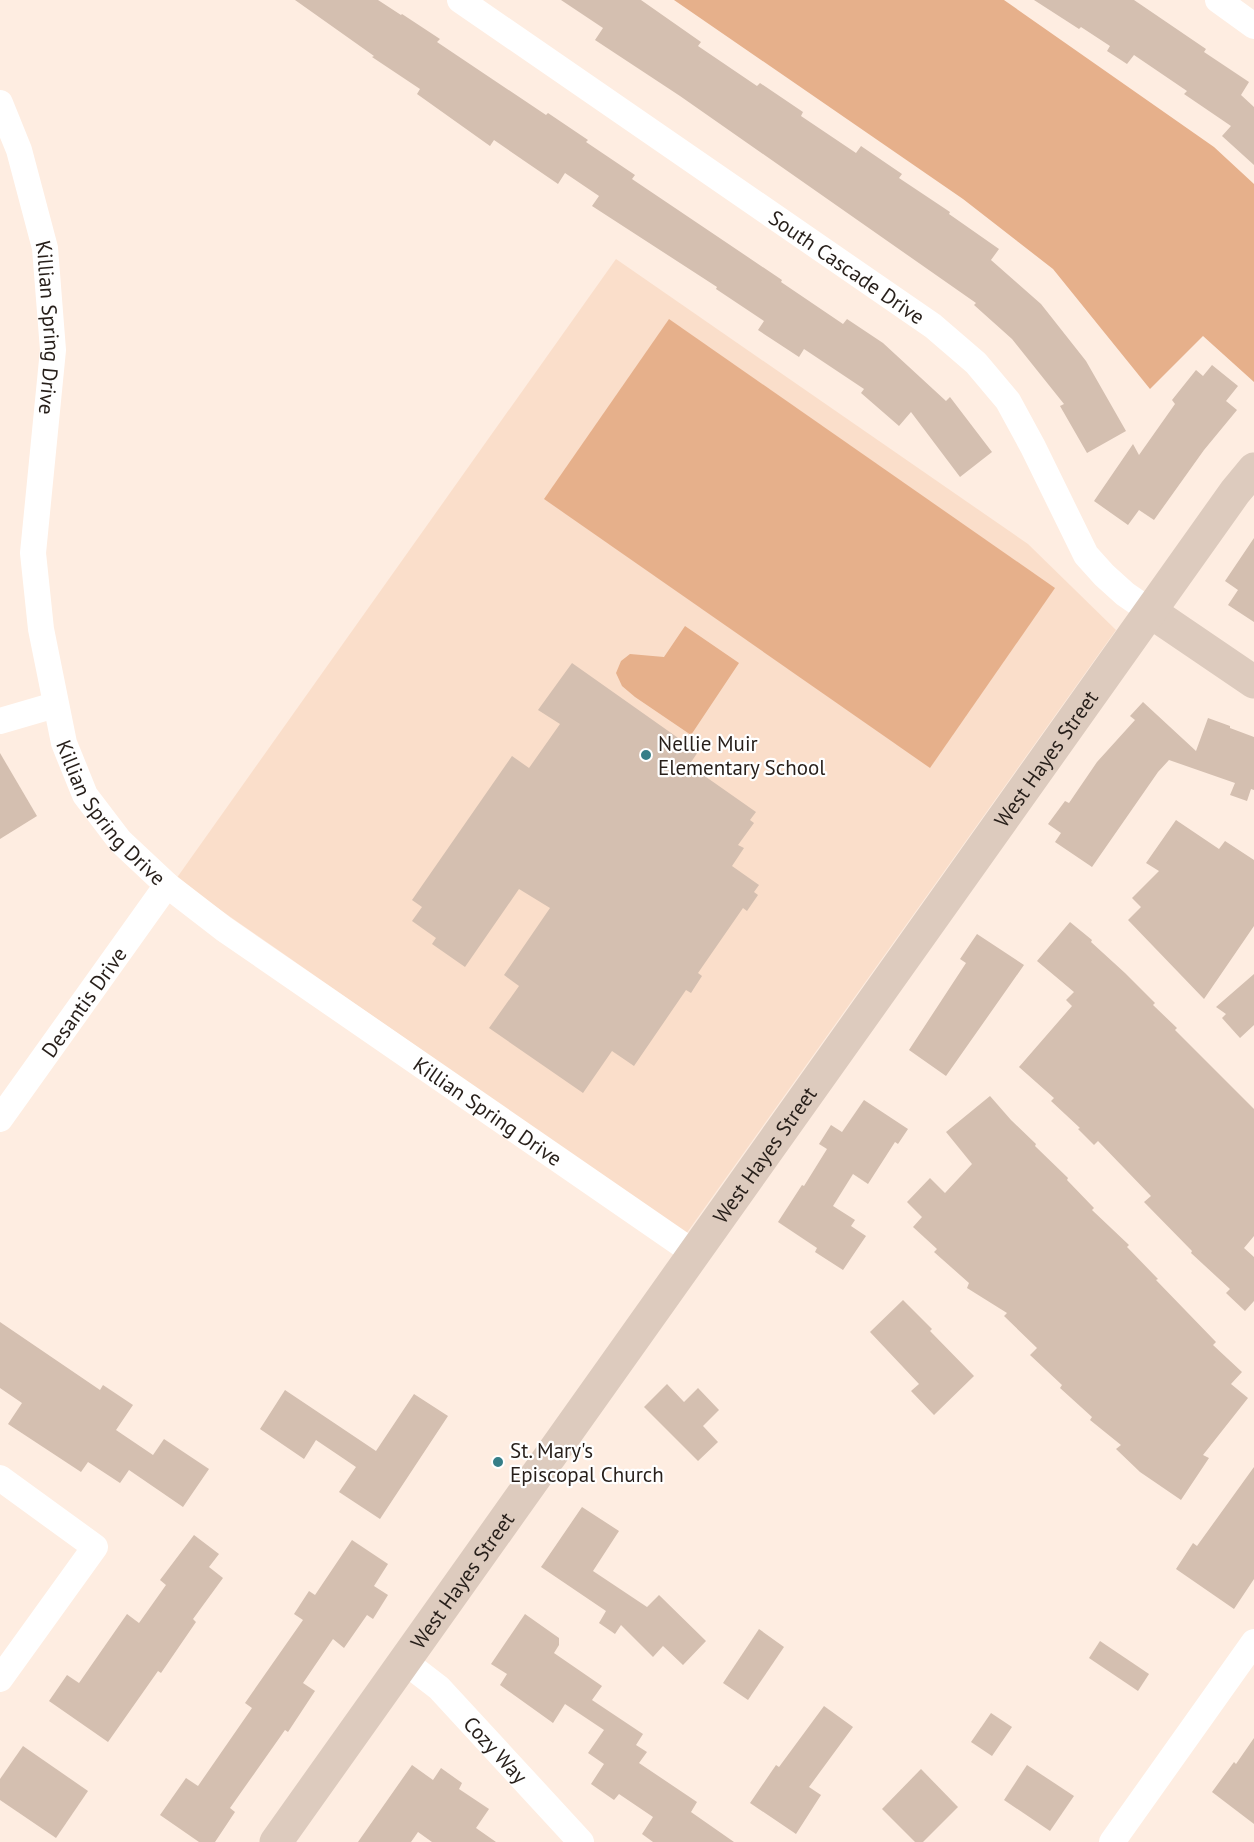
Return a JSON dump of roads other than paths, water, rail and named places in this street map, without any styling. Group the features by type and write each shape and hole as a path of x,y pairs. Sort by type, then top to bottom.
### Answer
{"street":[{"name":"South Cascade Drive","path":"460,0 933,326 976,363 1008,401 1086,555 1118,588 1151,612"},
{"path":"1218,0 1254,26"},
{"name":"Killian Spring Drive","path":"0,103 19,150 45,248 53,350 33,553 41,629 55,705 64,742 85,795 120,841 167,885 234,936 694,1253"},
{"name":"West Hayes Street","path":"276,1842 1235,492 1254,469"},
{"path":"1151,612 1254,682"},
{"path":"0,721 55,705"},
{"name":"Desantis Drive","path":"0,1119 167,885"},
{"path":"0,1478 95,1547 0,1679"},
{"path":"1112,1842 1254,1642"},
{"name":"Cozy Way","path":"405,1661 439,1688 581,1842"}],"place":[{"name":"Nellie Muir Elementary School","path":"646,755"},
{"name":"St. Mary's Episcopal Church","path":"498,1462"}]}
